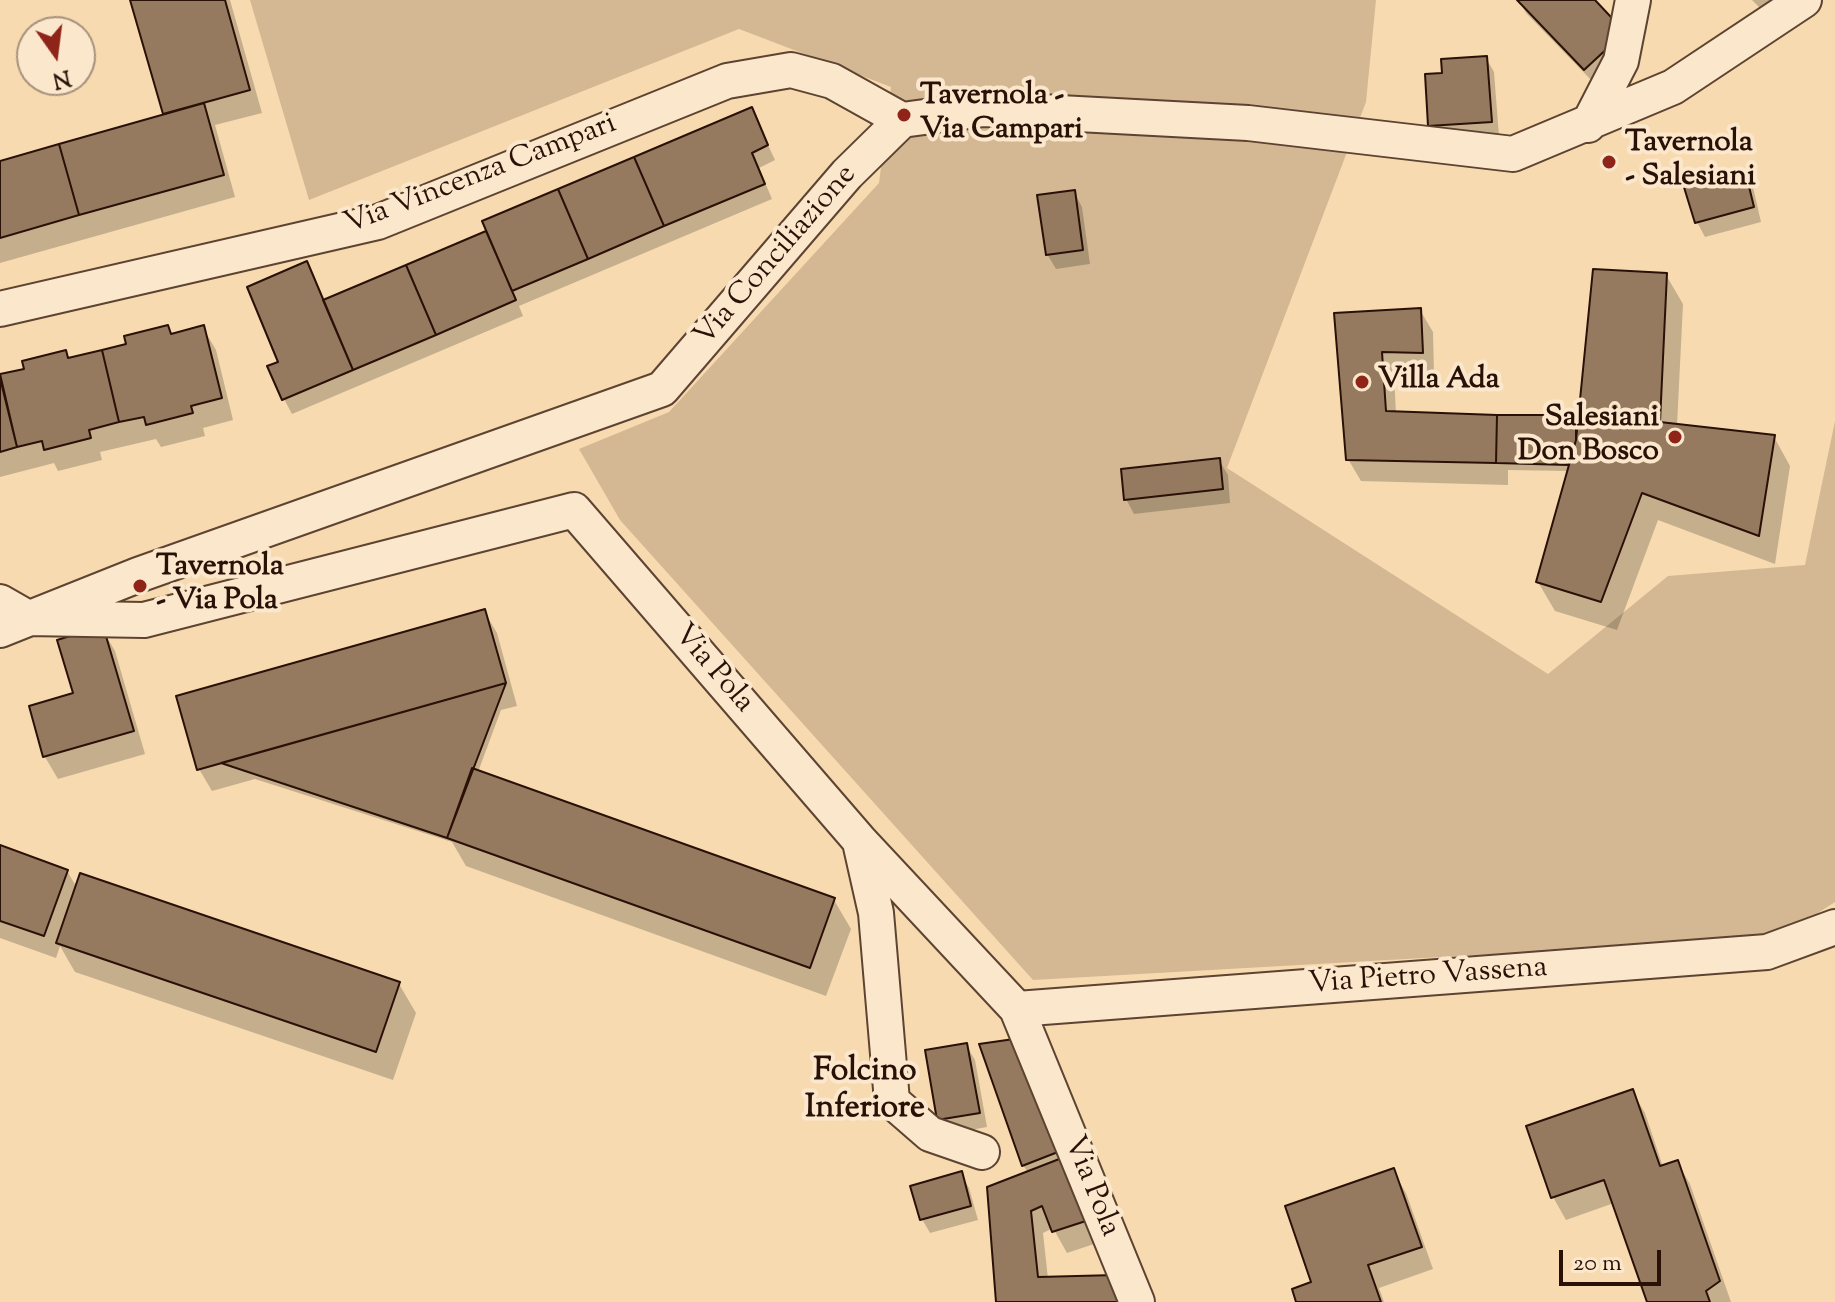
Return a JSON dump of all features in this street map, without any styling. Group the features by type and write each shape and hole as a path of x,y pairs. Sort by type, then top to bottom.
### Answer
{"street":[{"path":"1588,125 1621,61 1633,0"},
{"path":"902,120 984,109 1217,122 1513,154 1673,87 1804,0"},
{"name":"Via Vincenza Campari","path":"0,309 378,222 727,81 791,70 832,81 902,120"},
{"name":"Via Conciliazione","path":"9,617 662,389 847,174 902,120"},
{"name":"Via Pola","path":"9,617 144,620 574,510 860,841 1017,1009 1137,1302"},
{"path":"860,841 876,913 892,1101 930,1134 982,1152"},
{"name":"Via Pietro Vassena","path":"1017,1009 1767,952 1835,927"}],"shaded area":[{"path":"250,0 1376,0 1366,102 1227,468 1548,674 1668,576 1805,565 1835,421 1835,902 1779,938 1033,980 620,520 579,449 669,412 879,183 891,87 739,29 309,200"}],"building":[{"path":"130,0 225,0 250,90 163,114"},
{"path":"1517,0 1595,0 1625,32 1584,70"},
{"path":"1487,56 1492,122 1428,126 1425,74 1442,73 1441,59"},
{"path":"204,103 224,175 79,215 59,144"},
{"path":"752,107 768,145 752,153 765,184 664,226 634,157"},
{"path":"59,144 79,215 0,238 0,161"},
{"path":"634,157 664,226 588,259 558,189"},
{"path":"1745,170 1754,207 1695,223 1683,184"},
{"path":"558,189 588,259 512,291 482,221"},
{"path":"1075,190 1083,250 1046,255 1037,195"},
{"path":"486,231 516,300 436,335 406,265"},
{"path":"307,261 353,370 282,400 267,366 278,362 247,287"},
{"path":"406,265 436,335 353,370 323,300"},
{"name":"Salesiani Don Bosco","path":"1593,269 1667,273 1660,422 1775,435 1759,536 1642,493 1601,602 1536,582 1576,440"},
{"name":"Villa Ada","path":"1421,308 1423,353 1382,352 1386,411 1497,415 1496,463 1346,460 1334,313"},
{"path":"168,325 171,334 204,325 222,398 191,406 193,413 146,425 144,417 119,422 102,350 126,344 124,336"},
{"path":"66,350 68,358 102,350 119,422 89,430 91,438 44,450 42,441 17,447 0,374 24,369 22,361"},
{"path":"0,378 17,447 0,452"},
{"path":"1497,415 1576,415 1576,440 1569,465 1496,463"},
{"path":"1220,458 1223,489 1124,500 1121,469"},
{"path":"485,609 506,683 197,770 176,696"},
{"path":"103,626 134,731 43,757 29,706 73,693 57,640"},
{"path":"506,683 447,838 221,763"},
{"path":"472,768 835,898 810,968 447,838"},
{"path":"0,845 68,870 44,936 0,921"},
{"path":"80,873 400,982 376,1052 56,943"},
{"path":"1014,1039 1063,1150 1022,1166 979,1044"},
{"path":"967,1043 980,1113 937,1120 925,1050"},
{"path":"1633,1089 1660,1166 1678,1160 1720,1281 1706,1291 1710,1302 1647,1302 1604,1180 1551,1198 1526,1126"},
{"path":"1067,1156 1092,1219 1052,1232 1042,1206 1031,1211 1038,1277 1116,1275 1125,1302 996,1302 987,1187"},
{"path":"1394,1168 1422,1247 1368,1265 1381,1302 1296,1302 1292,1289 1311,1282 1285,1206"},
{"path":"962,1171 971,1206 920,1220 910,1186"}],"place":[{"name":"Tavernola - Via Campari","path":"904,115"},
{"name":"Tavernola - Salesiani","path":"1609,162"},
{"name":"Villa Ada","path":"1362,382"},
{"name":"Salesiani Don Bosco","path":"1675,437"},
{"name":"Tavernola - Via Pola","path":"140,586"}],"district":[{"name":"Folcino Inferiore","path":"865,1092"}]}
